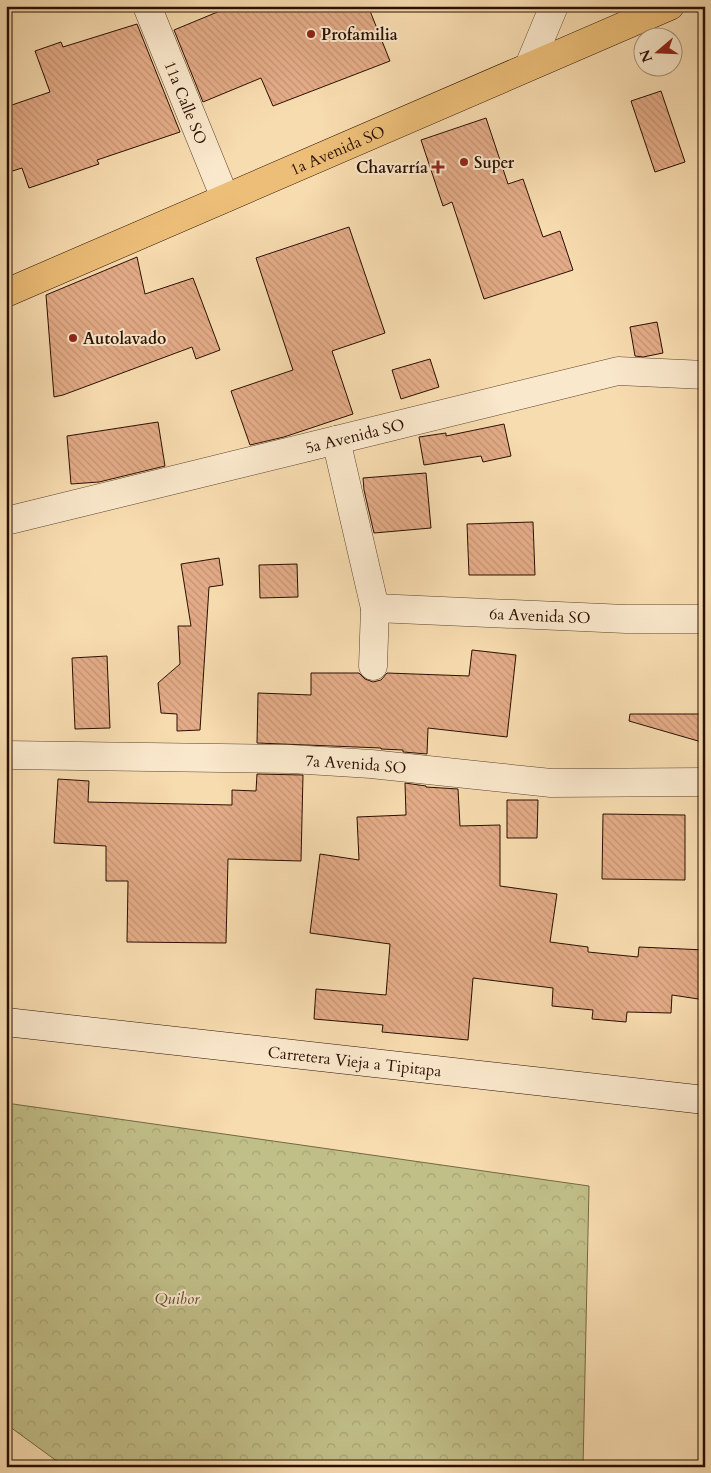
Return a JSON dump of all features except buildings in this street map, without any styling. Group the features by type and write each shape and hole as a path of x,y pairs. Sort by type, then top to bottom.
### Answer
{"highway":[{"name":"1a Avenida SO","path":"6,293 670,6"}],"street":[{"name":"11a Calle SO","path":"147,6 225,198"},
{"path":"529,66 554,6"},
{"name":"5a Avenida SO","path":"6,522 618,371 705,375"},
{"path":"336,440 375,608 373,666"},
{"name":"6a Avenida SO","path":"375,608 626,619 705,619"},
{"name":"7a Avenida SO","path":"6,755 291,759 380,765 551,783 705,782"},
{"name":"Carretera Vieja a Tipitapa","path":"6,1022 705,1100"}],"green space":[{"name":"Quibor","path":"6,1103 589,1186 583,1467 65,1467 6,1424"}],"place":[{"name":"Profamilia","path":"311,34"},
{"name":"Super","path":"464,162"},
{"name":"Chavarría","path":"438,167"},
{"name":"Autolavado","path":"73,338"}]}
